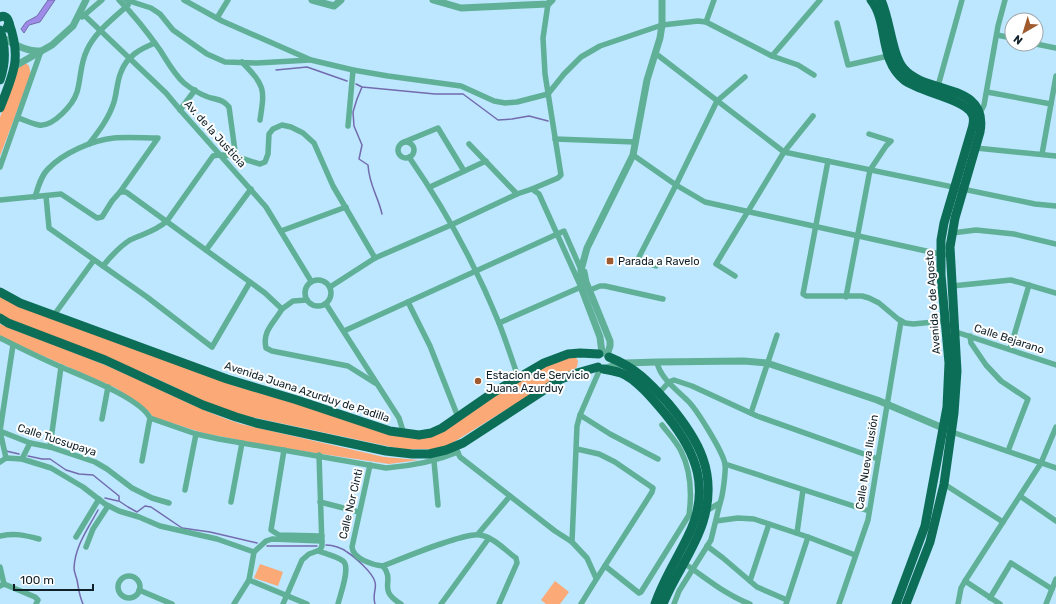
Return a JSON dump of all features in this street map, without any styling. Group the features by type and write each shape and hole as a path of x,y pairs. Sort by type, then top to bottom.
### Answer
{"highway":[{"path":"871,0 881,6 898,59 900,71 905,81 962,105 970,111 980,113"},
{"path":"881,6 888,56 893,68 968,98 973,102 980,113"},
{"path":"0,9 16,45 15,66 0,108"},
{"path":"0,80 5,54 1,33 6,29 5,19"},
{"name":"Avenida 6 de Agosto","path":"906,604 930,542 944,484 949,363 940,255 944,223 976,148 977,128 970,111"},
{"name":"Avenida 6 de Agosto","path":"896,604 925,526 957,384 956,332 950,256 952,232 959,187 977,128 980,113"},
{"name":"Avenida Juana Azurduy de Padilla","path":"0,292 20,303 227,379 297,400 390,431 404,434 419,435 431,433 442,428 518,377 544,363 568,354 604,354 625,363 643,377 659,393 691,432 704,459 708,483 706,511 697,538 664,583 655,604"},
{"path":"0,318 8,323 105,360 203,405 236,417 386,451 412,454 429,454 456,449 561,380 577,373 602,368"},
{"name":"Avenida Juana Azurduy de Padilla","path":"602,368 626,376 640,387 659,406 682,435 694,458 699,478 699,500 697,510 680,561 663,604"},
{"path":"934,482 944,484"}],"street":[{"path":"73,26 86,0"},
{"path":"15,66 52,45 102,0"},
{"path":"119,0 155,43 184,84 208,97 221,100 229,107 236,158"},
{"path":"126,0 151,8 160,14 173,30 207,54 225,62 311,60"},
{"path":"184,0 216,18 311,60 353,70 461,86 494,101 505,103 516,102 548,94 580,57 600,46 662,25 698,21 706,22 772,56 798,65 814,75"},
{"path":"216,18 228,0"},
{"path":"312,0 334,6 341,0"},
{"path":"330,287 375,258 452,225 517,194 558,178 561,175 545,74 543,38 550,2 461,8 435,0"},
{"path":"582,267 587,248 633,155 647,80 662,25 662,0"},
{"path":"706,22 714,0"},
{"path":"772,56 820,0"},
{"path":"938,86 962,0"},
{"path":"980,113 987,92 1005,0"},
{"path":"18,118 40,125 46,124 56,119 69,106 77,93 82,63 87,49 101,31 132,2"},
{"name":"Av. de la Justicia","path":"84,15 166,93 251,189 266,207 311,281"},
{"path":"837,23 848,65 888,56"},
{"path":"1,33 16,45 36,52 41,51"},
{"path":"997,35 1004,36"},
{"path":"88,144 108,117 115,98 120,72 136,52 155,43"},
{"path":"1044,46 1056,48"},
{"path":"0,167 41,51"},
{"path":"655,53 784,152 959,187 1035,204 1056,206"},
{"path":"242,62 258,80 262,89 263,98 260,120"},
{"path":"348,126 353,70"},
{"path":"1042,154 1056,76"},
{"path":"656,266 640,261 639,257 717,101 745,77"},
{"path":"180,110 196,90"},
{"path":"987,92 1051,104"},
{"path":"735,276 716,264 784,152 813,116"},
{"path":"103,266 115,252 130,240 161,226 167,221 213,156 219,154 260,164 265,162 268,154 268,134 273,129 282,125 291,127 303,133 314,143 327,173 375,258"},
{"path":"404,142 410,143 413,148 413,153 410,157 404,158 398,154 398,146 404,142 438,128 464,171"},
{"path":"846,297 870,170 891,141 869,134"},
{"path":"0,200 35,197 46,196 61,194 97,218 102,217 158,138 114,138 88,144 58,160 47,169 40,180 35,197"},
{"path":"555,139 636,142"},
{"path":"469,144 517,194"},
{"path":"976,148 1056,156"},
{"path":"633,155 676,185 705,202 858,237 950,256"},
{"path":"410,157 430,187 476,271 499,323 518,377"},
{"path":"828,161 803,294 806,296 853,296 869,298 879,303 905,323 913,324 945,321"},
{"path":"430,187 486,162"},
{"path":"206,250 251,189"},
{"path":"532,189 539,194 584,285 604,354"},
{"path":"120,192 126,192 167,221 265,293 282,310"},
{"path":"46,196 49,228 147,297 212,347 250,282"},
{"path":"281,231 346,208"},
{"path":"952,232 976,230 1014,234 1056,244"},
{"path":"344,331 564,231 582,267 584,285 590,290 610,341 610,346 604,354"},
{"path":"54,315 94,260"},
{"path":"952,286 1011,280 1056,292"},
{"path":"311,281 324,281 330,287 331,296 326,304 318,306 307,300 305,296 306,288 311,281"},
{"path":"499,323 584,285"},
{"path":"1010,349 1029,285"},
{"path":"590,290 600,286 605,286 663,299"},
{"path":"307,300 293,301 282,310 265,333 264,341 266,348 272,351 348,366 375,383"},
{"path":"408,302 430,346 458,417"},
{"path":"326,304 398,418 404,434"},
{"name":"Calle Nueva Ilusión","path":"839,604 868,520 901,321"},
{"name":"Calle Bejarano","path":"956,332 1056,365"},
{"path":"751,413 777,335"},
{"path":"970,336 971,343 1001,381 1028,399 1008,451"},
{"path":"0,338 61,367 108,387 147,412 150,418 142,461"},
{"path":"5,456 0,431 13,345"},
{"path":"572,542 577,426 580,415 602,368 625,363 744,361 767,364 808,376 887,404 947,430 1056,468"},
{"path":"657,362 658,370 688,401 718,447 725,464 723,496 712,536 679,591 674,604"},
{"path":"50,447 61,367"},
{"path":"659,393 669,382 674,380 692,386 751,413 878,459"},
{"path":"102,419 108,387"},
{"path":"580,415 610,434 658,459"},
{"path":"150,418 196,434 386,468 411,466 434,461 456,449 460,457 555,531 572,542 587,558 596,578"},
{"path":"605,566 639,593 641,592 689,515 691,501 690,481 686,464 680,450 662,425"},
{"path":"958,604 961,588 1041,463 1056,427"},
{"name":"Calle Tucsupaya","path":"0,431 30,443 50,447 94,462 107,469 132,488 152,498 169,503"},
{"path":"185,490 196,434"},
{"path":"22,459 30,443"},
{"path":"231,502 242,443"},
{"path":"577,448 599,454 615,462 653,488 652,492 596,578 581,604"},
{"path":"284,450 271,530 279,534 322,538"},
{"path":"283,604 302,560 309,554 318,551 322,546 319,455"},
{"path":"5,456 22,459 51,468 83,487 108,506 119,511 139,517 160,526 217,539 254,552"},
{"path":"0,462 5,456"},
{"path":"434,461 438,505"},
{"path":"725,464 869,511"},
{"name":"Calle Nor Cinti","path":"370,465 359,512 352,552 376,565 383,566"},
{"path":"944,484 1003,522"},
{"path":"797,533 803,490"},
{"path":"478,534 510,496"},
{"path":"1020,496 1056,521"},
{"path":"76,537 99,499"},
{"path":"320,502 359,512"},
{"path":"706,511 720,503"},
{"path":"86,547 93,529 108,506"},
{"path":"716,521 738,518 754,519 797,533 855,555"},
{"path":"750,581 769,524"},
{"path":"0,536 23,534 39,540"},
{"path":"401,604 388,593 388,575 383,566 454,540 478,534 488,538 516,558 517,563 499,604"},
{"path":"707,546 757,587 787,602 808,537"},
{"path":"234,604 248,580 254,552 266,541 272,539 322,538"},
{"path":"441,604 488,538"},
{"path":"318,551 342,560 345,564 346,571 338,604"},
{"path":"680,561 741,602 750,604"},
{"path":"990,598 1011,564 1052,589"},
{"path":"0,567 2,585 35,597 38,600 36,604"},
{"path":"126,576 134,577 139,582 139,590 136,596 125,598 119,593 117,586 118,582 126,576"},
{"path":"1046,604 1056,579"},
{"path":"248,580 307,604"},
{"path":"965,581 1000,604"},
{"path":"139,590 172,604"}],"shaded area":[{"path":"48,0 55,0 40,22 29,25 24,33 21,29 26,22 37,16"},
{"path":"22,63 29,66 31,74 0,156 0,117 19,66"},
{"path":"0,296 235,386 418,438 548,365 575,356 578,361 577,367 572,371 538,390 449,445 434,449 401,449 242,415 206,402 151,376 6,318 0,314"},
{"path":"0,324 107,366 226,419 241,424 384,457 419,460 389,464 276,447 203,433 153,417 150,413 116,388 0,337"},
{"path":"260,564 283,572 278,586 254,578"},
{"path":"555,581 569,592 560,604 546,604 541,600"}],"waterway":[{"path":"276,70 307,67 347,81"},
{"path":"356,84 362,87 435,94 463,94 498,120 529,116 548,121"},
{"path":"362,87 353,112 354,126 362,145 359,159 368,165 370,179 382,214"},
{"path":"6,451 19,454"},
{"path":"28,456 50,459 66,470 79,474 93,475 119,496 119,501 137,512 145,506 151,507 182,528 210,532 257,543"},
{"path":"105,498 118,501"},
{"path":"83,604 74,571 75,560 79,545 98,510"},
{"path":"326,545 334,546 345,551 363,566 374,578 375,604"},
{"path":"267,546 317,546"}],"place":[{"name":"Parada a Ravelo","path":"610,261"},
{"name":"Estacion de Servicio Juana Azurduy","path":"478,381"}]}
